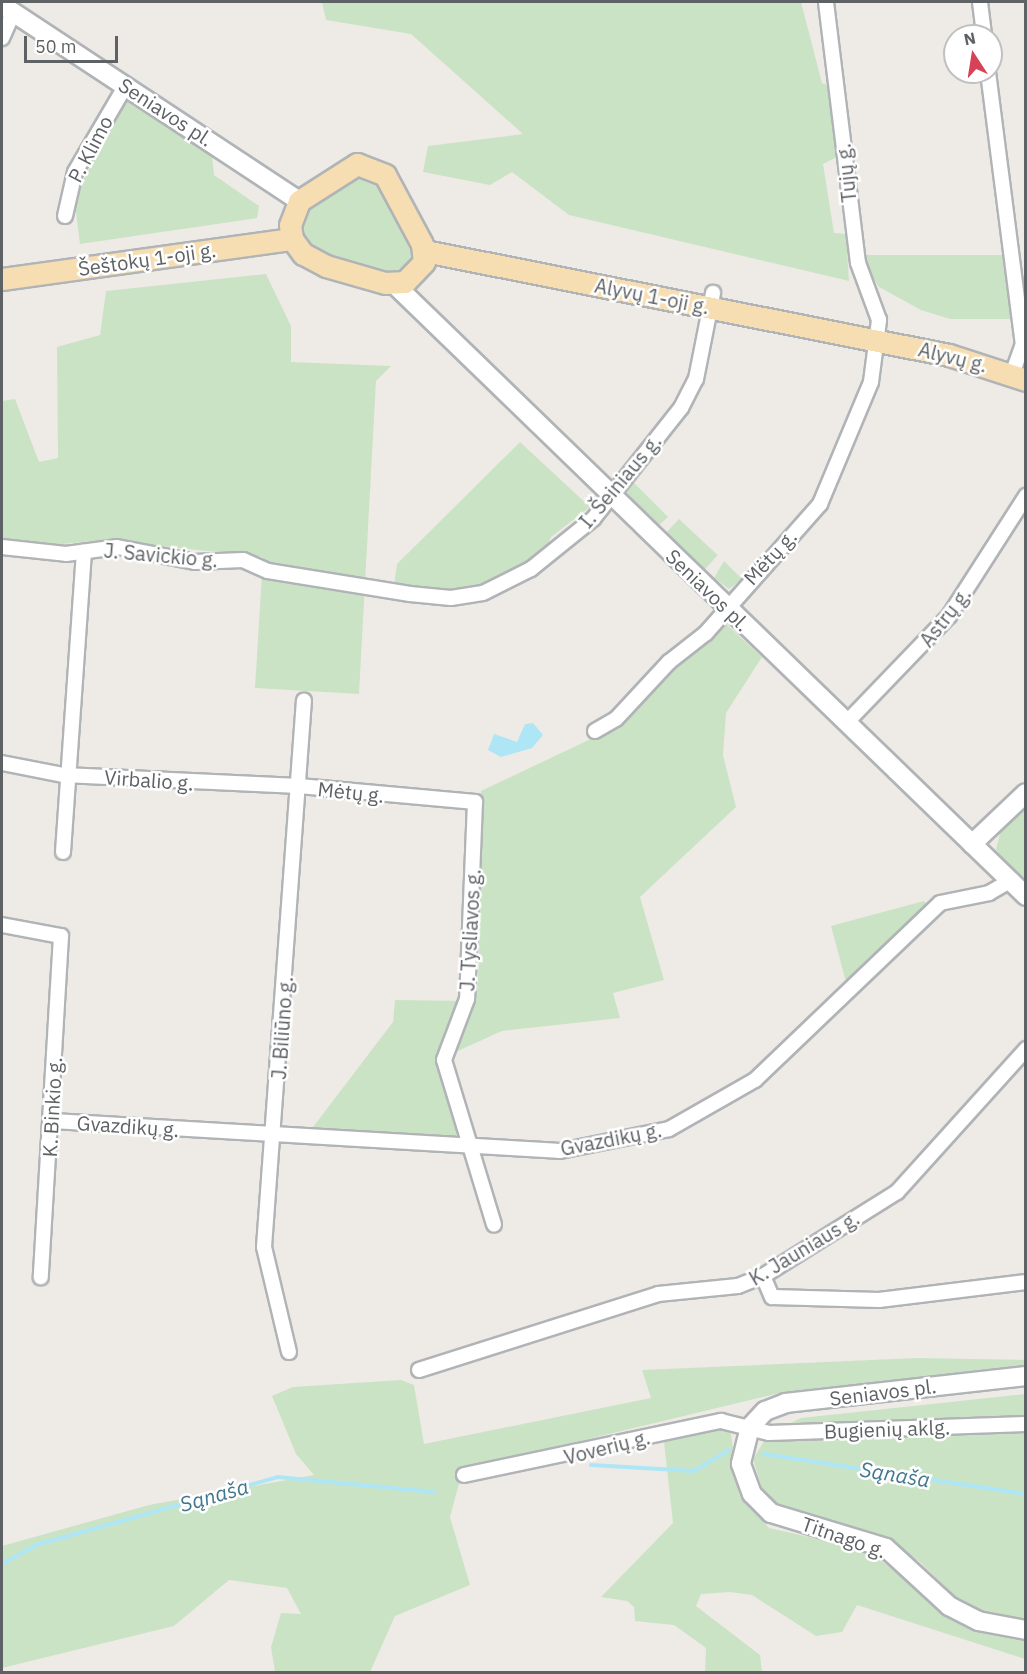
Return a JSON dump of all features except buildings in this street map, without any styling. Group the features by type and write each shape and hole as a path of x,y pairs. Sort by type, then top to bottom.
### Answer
{"main road":[{"name":"Seniavos pl.","path":"7,9 126,85 299,201"},
{"path":"292,239 290,225 299,201 350,166 372,165 390,182 425,251 414,275 393,283"},
{"name":"Seniavos pl.","path":"292,239 315,261 393,283 609,495 1026,896"},
{"name":"Šeštokų 1-oji g.","path":"2,279 292,239"},
{"name":"Alyvų 1-oji g.","path":"425,251 712,300 879,340"},
{"name":"Alyvų g.","path":"879,340 1019,377"},
{"path":"972,844 1026,793"},
{"name":"Seniavos pl.","path":"750,1427 765,1411 786,1403 1026,1376"},
{"name":"Titnago g.","path":"750,1427 741,1464 759,1504 886,1548 949,1606 978,1621 1026,1630"}],"street":[{"name":"Tujų g.","path":"826,2 858,262 879,320 879,340"},
{"path":"980,2 983,24"},
{"path":"2,38 7,9"},
{"path":"990,84 1023,344 1019,377"},
{"name":"P. Klimo","path":"65,216 75,172 126,85"},
{"name":"I. Šeiniaus g.","path":"318,581 451,598 483,593 551,555 593,519 609,495 681,408 696,379 712,300"},
{"name":"Mėtų g.","path":"595,731 616,719 669,662 706,633 725,605 820,504 856,429 879,340"},
{"name":"Astrų g.","path":"846,723 949,616 1026,496"},
{"name":"J. Savickio g.","path":"2,547 84,552 117,548 195,562 243,560 318,581"},
{"path":"63,852 71,776 84,552"},
{"name":"J. Biliūno g.","path":"290,1352 264,1258 304,700"},
{"name":"Virbalio g.","path":"2,763 71,776 298,786"},
{"name":"Mėtų g.","path":"298,786 475,802"},
{"name":"J. Tysliavos g.","path":"475,802 467,999 444,1060 468,1146 494,1226"},
{"name":"Gvazdikų g.","path":"53,1121 274,1136 560,1151 682,1124 755,1080 940,903 989,893 1010,881"},
{"name":"K. Binkio g.","path":"2,925 61,936 49,1085 53,1121 40,1277"},
{"name":"K. Jauniaus g.","path":"419,1370 658,1294 738,1286 763,1276 897,1192 1026,1048"},
{"path":"763,1276 772,1297 879,1300 1026,1282"},
{"name":"Voverių g.","path":"464,1475 721,1421 750,1427"},
{"name":"Bugienių aklg.","path":"750,1427 769,1433 1026,1424"}],"green space":[{"path":"322,2 801,2 822,83 830,86 839,156 823,164 834,233 846,234 849,281 569,215 512,172 490,185 423,172 428,146 523,134 411,34 326,20"},
{"path":"127,98 212,155 214,175 259,206 257,218 80,244 74,197"},
{"path":"357,173 383,186 416,256 397,276 312,254 298,229 302,209"},
{"path":"859,255 1005,255 1011,319 950,319 921,310 879,287"},
{"path":"266,274 291,326 291,362 391,366 376,381 359,694 255,688 263,557 105,540 51,545 2,538 2,401 15,399 39,462 58,458 57,347 100,335 106,291"},
{"path":"520,442 590,507 551,537 546,549 480,589 456,594 394,586 397,564"},
{"path":"632,481 668,517 659,525 620,490"},
{"path":"679,519 718,555 703,571 665,534"},
{"path":"724,561 742,579 729,589 714,578"},
{"path":"724,622 762,657 726,713 723,755 736,807 640,897 664,980 613,993 620,1018 502,1031 440,1059 459,1131 452,1140 310,1131 393,1022 395,1000 470,1001 478,981 481,791 616,727"},
{"path":"1025,808 1025,885 1000,860 996,849 1001,830"},
{"path":"924,901 928,906 847,986 831,926"},
{"path":"917,1358 1025,1360 1025,1369 784,1392 463,1469 450,1517 470,1585 395,1616 370,1672 275,1672 271,1647 281,1613 301,1614 287,1588 229,1580 174,1626 2,1668 2,1546 149,1505 314,1475 296,1454 272,1396 293,1387 401,1380 414,1385 424,1444 651,1398 642,1370"},
{"path":"1025,1394 1025,1623 966,1607 920,1562 874,1533 779,1505 763,1492 753,1459 769,1433 801,1418"},
{"path":"722,1429 731,1434 739,1494 769,1528 868,1550 948,1614 1025,1633 1025,1659 857,1605 842,1632 816,1636 752,1595 730,1592 701,1594 696,1606 760,1655 762,1672 705,1672 706,1648 674,1625 635,1621 634,1607 627,1601 601,1597 673,1523 664,1442"}],"water":[{"path":"533,723 543,735 532,748 501,757 488,750 494,734 517,742 525,724"}],"waterway":[{"name":"Sąnaša","path":"591,1465 694,1471 729,1450"},
{"name":"Sąnaša","path":"764,1454 1026,1494"},
{"name":"Sąnaša","path":"2,1564 36,1545 278,1477 434,1492"}]}
